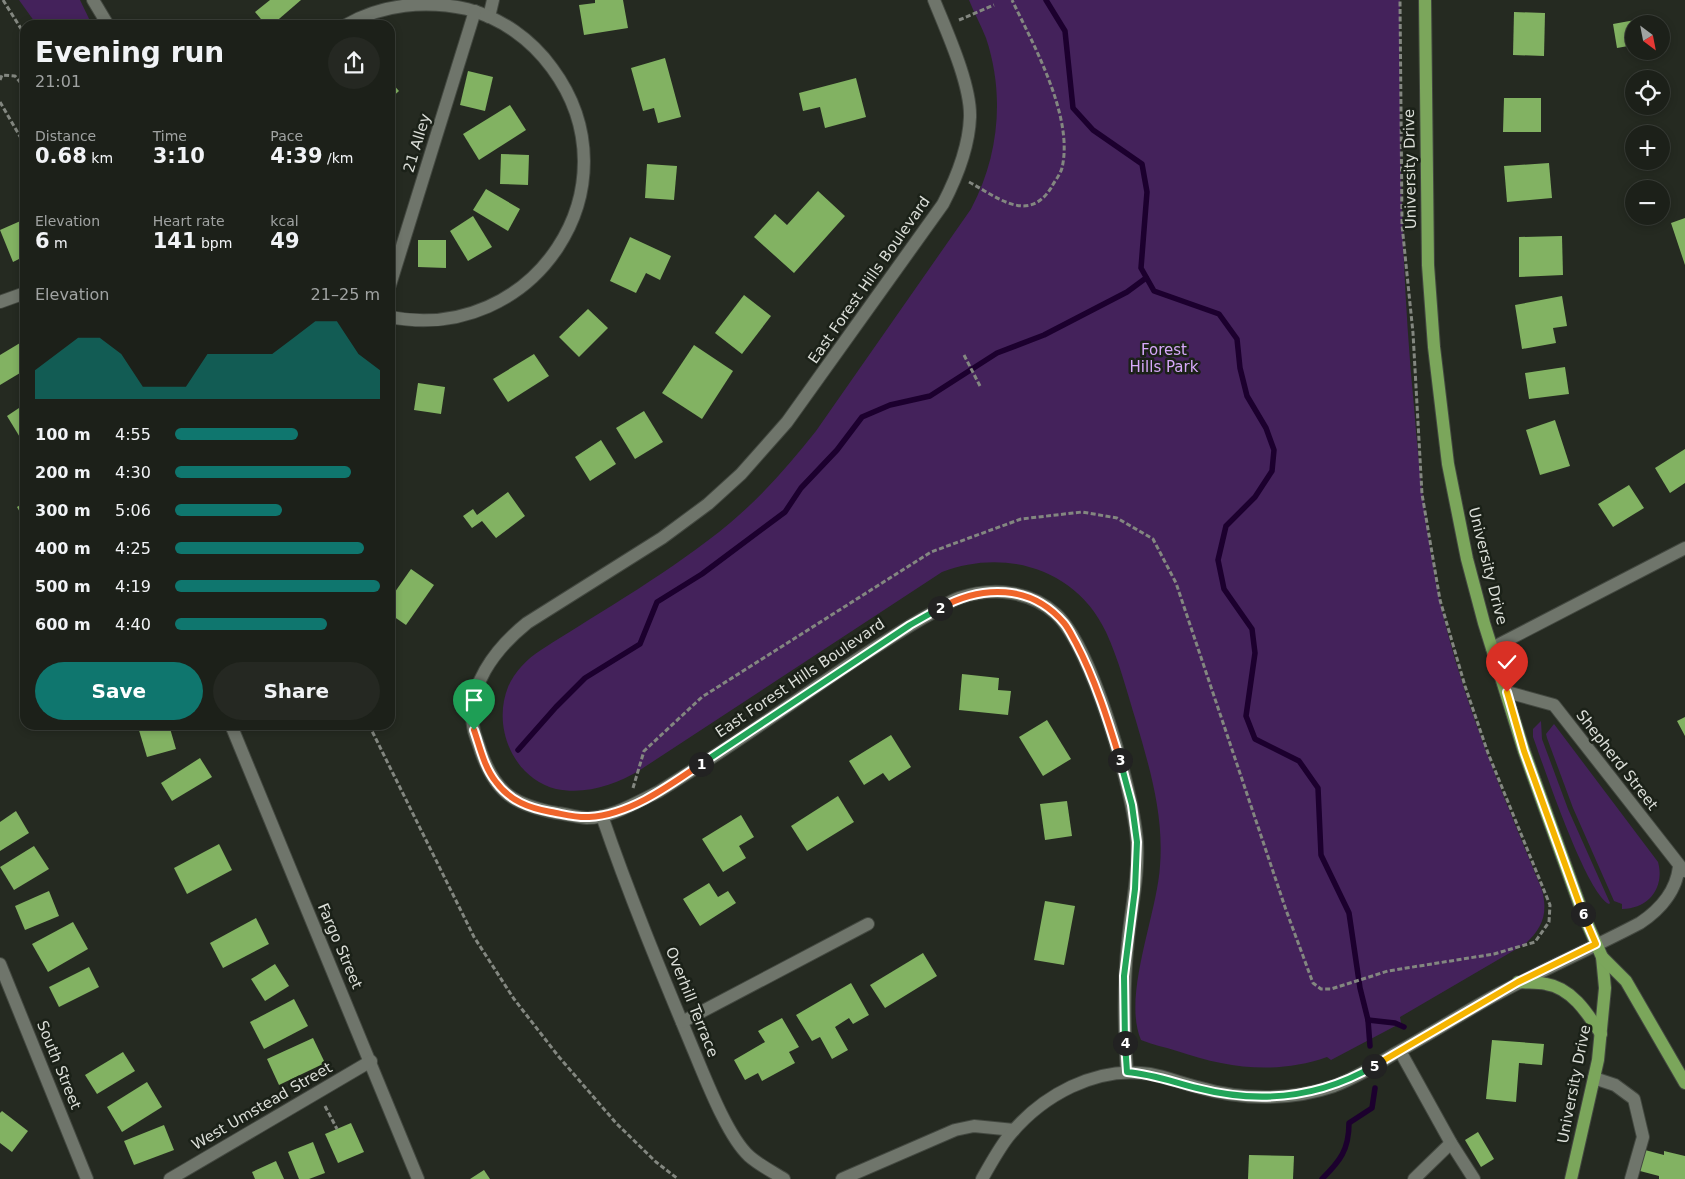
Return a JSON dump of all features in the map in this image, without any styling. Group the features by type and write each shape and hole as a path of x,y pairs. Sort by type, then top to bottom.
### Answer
{"main road":[{"name":"University Drive","path":"1425,0 1428,265 1434,347 1448,464 1466,560 1524,751 1602,957 1605,988 1601,1034 1594,1078 1571,1179"},
{"path":"1602,957 1626,981 1685,1083"},
{"path":"1518,982 1548,984 1569,994 1585,1010 1601,1034"}],"street":[{"path":"93,0 105,20"},
{"path":"488,16 493,0"},
{"name":"East Forest Hills Boulevard","path":"934,0 969,100 968,134 956,174 942,204 852,334 787,422 741,474 708,504 662,538 527,623 508,638 491,660 475,695 473,712 474,730 485,762 495,782 508,795 523,805 587,818 602,816 658,792 910,625 956,599 994,591 1028,597 1042,604 1056,614 1066,625 1084,658 1110,727 1132,805 1137,842 1137,864 1124,976 1127,1072"},
{"path":"356,20 369,14 404,5 440,4 488,16 510,28 546,58 560,78 571,99 579,121 583,145 584,169 581,193 575,216 565,237 547,264 518,291 497,304 475,313 452,319 428,321 395,318"},
{"name":"21 Alley","path":"395,269 475,12"},
{"path":"0,302 20,295"},
{"path":"1492,648 1685,548"},
{"name":"Shepherd Street","path":"1507,692 1554,705 1682,869"},
{"name":"Fargo Street","path":"233,730 418,1179"},
{"name":"Overhill Terrace","path":"602,816 616,858 682,1022 732,1132 749,1156 784,1179"},
{"path":"982,1179 1000,1147 1014,1130 1046,1102 1069,1088 1096,1077 1127,1072 1149,1074 1198,1088 1236,1096 1286,1096 1337,1085 1400,1051 1518,982 1634,927 1652,915 1671,894 1682,869"},
{"path":"682,1022 868,924"},
{"name":"South Street","path":"0,964 3,980 87,1179"},
{"path":"1400,1051 1451,1143 1474,1179"},
{"name":"West Umstead Street","path":"170,1179 371,1061"},
{"path":"1594,1078 1615,1085 1634,1099 1643,1137 1631,1179"},
{"path":"842,1179 954,1130 974,1126 1014,1130"},
{"path":"1414,1179 1451,1143"}],"path":[{"path":"4,0 20,27"},
{"path":"956,174 1011,204 1027,206 1036,204 1044,198 1062,170 1065,137 1047,73 1012,0"},
{"path":"944,25 994,5"},
{"path":"0,80 2,74 15,76 20,82"},
{"path":"0,102 20,136"},
{"path":"964,355 980,386"},
{"path":"623,808 634,785 644,751 702,697 931,552 1021,519 1082,512 1116,518 1152,539 1176,583 1286,910 1313,983 1321,989 1331,989 1388,970"},
{"path":"371,730 474,937 514,999 559,1057 616,1123 656,1162 678,1179"},
{"path":"317,1092 337,1129"}],"green space":[{"path":"19,0 80,0 90,20 33,20"},
{"name":"Forest Hills Park","path":"969,0 1400,0 1401,153 1406,305 1418,455 1430,550 1448,635 1459,672 1484,746 1542,890 1544,913 1540,926 1525,944 1400,1017 1401,1023 1331,1060 1327,1057 1308,1063 1270,1067 1233,1065 1214,1062 1141,1040 1136,1022 1138,979 1158,886 1160,866 1160,829 1155,792 1123,676 1106,632 1093,610 1076,592 1057,579 1036,569 990,562 966,565 942,572 640,770 611,784 578,791 556,789 541,783 528,774 510,749 505,734 504,702 511,681 522,666 541,650 638,589 708,541 742,513 764,491 816,431 971,209 988,168 993,147 997,103 996,81 992,60 986,38"},
{"path":"1541,721 1542,739 1568,809 1609,904 1600,895 1589,877 1566,828 1533,737 1533,729"},
{"path":"1554,724 1658,862 1660,871 1657,888 1647,901 1640,905 1622,909 1622,904 1614,901 1573,808 1547,738 1546,734"}],"building":[{"path":"270,0 301,0 278,20 262,20 255,12"},
{"path":"595,0 623,0 628,28 584,35 579,5 595,3"},
{"path":"1514,12 1545,13 1544,56 1513,55"},
{"path":"1625,22 1625,47 1617,48 1613,24"},
{"path":"665,58 681,117 658,123 654,108 643,111 631,68"},
{"path":"468,71 493,77 485,111 460,105"},
{"path":"856,78 866,117 825,128 820,107 803,111 799,93"},
{"path":"395,87 399,91 395,95"},
{"path":"1504,98 1541,98 1541,132 1503,132"},
{"path":"510,105 526,130 479,160 463,134"},
{"path":"501,154 529,155 528,185 500,184"},
{"path":"1549,163 1552,198 1507,202 1504,166"},
{"path":"647,164 677,166 674,200 645,198"},
{"path":"486,189 520,209 508,231 473,210"},
{"path":"818,191 845,216 794,273 754,237 775,214 787,225"},
{"path":"473,216 492,247 468,261 450,231"},
{"path":"1685,218 1685,265 1671,223"},
{"path":"20,221 20,258 13,262 0,230"},
{"path":"1562,236 1563,275 1519,277 1519,237"},
{"path":"630,237 671,256 660,280 646,273 636,293 610,281"},
{"path":"418,240 446,240 446,268 418,267"},
{"path":"744,295 771,316 742,354 715,333"},
{"path":"1562,296 1567,326 1553,328 1556,343 1522,349 1515,305"},
{"path":"588,309 608,328 579,357 559,337"},
{"path":"20,343 20,373 0,385 0,355"},
{"path":"694,345 733,371 702,419 662,393"},
{"path":"534,354 549,376 508,402 493,379"},
{"path":"1565,367 1569,394 1529,399 1525,373"},
{"path":"418,383 445,387 441,414 414,410"},
{"path":"20,407 20,437 7,416"},
{"path":"644,411 663,442 635,459 616,428"},
{"path":"1555,420 1570,466 1540,475 1526,430"},
{"path":"601,440 616,464 590,481 575,457"},
{"path":"1685,449 1685,483 1670,493 1655,468"},
{"path":"1629,485 1644,508 1613,527 1598,504"},
{"path":"508,492 525,516 496,538 482,521 472,528 463,516 473,509 477,515"},
{"path":"411,569 434,585 406,625 395,617 395,592"},
{"path":"962,674 999,678 998,690 1011,691 1008,715 959,710"},
{"path":"1685,717 1685,736 1677,721"},
{"path":"1047,720 1071,759 1043,776 1019,737"},
{"path":"139,730 170,730 176,749 147,757"},
{"path":"891,735 911,767 889,781 883,773 864,785 849,761"},
{"path":"200,758 212,777 172,801 161,783"},
{"path":"838,796 854,822 807,851 791,826"},
{"path":"1067,801 1072,836 1045,840 1040,804"},
{"path":"16,811 29,833 0,851 0,822"},
{"path":"741,815 754,837 739,846 746,858 723,872 702,839"},
{"path":"219,844 232,870 187,894 174,868"},
{"path":"34,846 49,869 14,890 0,867"},
{"path":"709,883 718,897 728,891 736,903 700,926 683,899"},
{"path":"49,891 59,916 25,930 15,906"},
{"path":"1045,901 1075,906 1064,965 1034,960"},
{"path":"256,918 269,944 223,968 210,943"},
{"path":"73,922 88,949 48,972 32,944"},
{"path":"923,953 937,976 885,1008 870,985"},
{"path":"275,964 289,986 265,1001 251,979"},
{"path":"89,967 99,987 59,1007 49,987"},
{"path":"851,983 869,1015 853,1024 849,1018 835,1027 848,1050 832,1059 820,1037 812,1041 796,1015"},
{"path":"294,999 308,1026 264,1049 250,1022"},
{"path":"782,1018 799,1047 789,1052 795,1063 762,1081 758,1073 745,1080 734,1060 765,1042 758,1031"},
{"path":"313,1038 325,1063 279,1085 267,1059"},
{"path":"1492,1040 1544,1044 1542,1065 1519,1063 1516,1102 1486,1099"},
{"path":"123,1052 135,1071 97,1094 85,1075"},
{"path":"147,1082 162,1107 122,1132 107,1107"},
{"path":"2,1111 28,1131 12,1152 0,1143 0,1113"},
{"path":"351,1123 364,1152 338,1163 325,1134"},
{"path":"164,1125 174,1150 134,1165 124,1141"},
{"path":"1478,1132 1494,1159 1481,1167 1465,1140"},
{"path":"313,1142 325,1173 309,1179 299,1179 288,1152"},
{"path":"1645,1150 1664,1155 1664,1151 1685,1156 1685,1179 1659,1179 1659,1176 1640,1171"},
{"path":"1249,1155 1294,1156 1293,1179 1248,1179"},
{"path":"276,1161 284,1179 255,1179 252,1172"},
{"path":"484,1170 490,1179 470,1179"}],"waterway":[{"path":"1046,0 1065,31 1073,108 1093,130 1142,164 1147,192 1141,268 1154,291 1219,314 1237,339 1240,368 1247,396 1266,428 1274,450 1272,471 1255,497 1226,526 1218,560 1224,589 1252,629 1255,653 1246,716 1255,739 1299,761 1318,788 1321,855 1349,913 1360,988 1368,1020 1370,1046"},
{"path":"518,750 585,678 640,644 657,602 702,574 785,512 801,488 837,450 862,417 890,405 930,396 997,353 1044,335 1127,292 1146,278"},
{"path":"1368,1020 1395,1023 1404,1027"},
{"path":"1322,1179 1334,1166 1345,1148 1349,1123 1372,1108 1375,1088"}],"route":[{"path":"474,730 485,762 495,782 508,795 523,805 542,810 587,818 602,816 630,806 658,792 910,625 956,599 994,591 1028,597 1056,614 1066,625 1084,658 1110,727 1132,805 1137,842 1137,864 1124,976 1127,1072 1168,1078 1198,1088 1236,1096 1264,1097 1306,1093 1337,1085 1372,1068 1518,982 1596,944 1583,914 1524,751 1507,692"}]}
